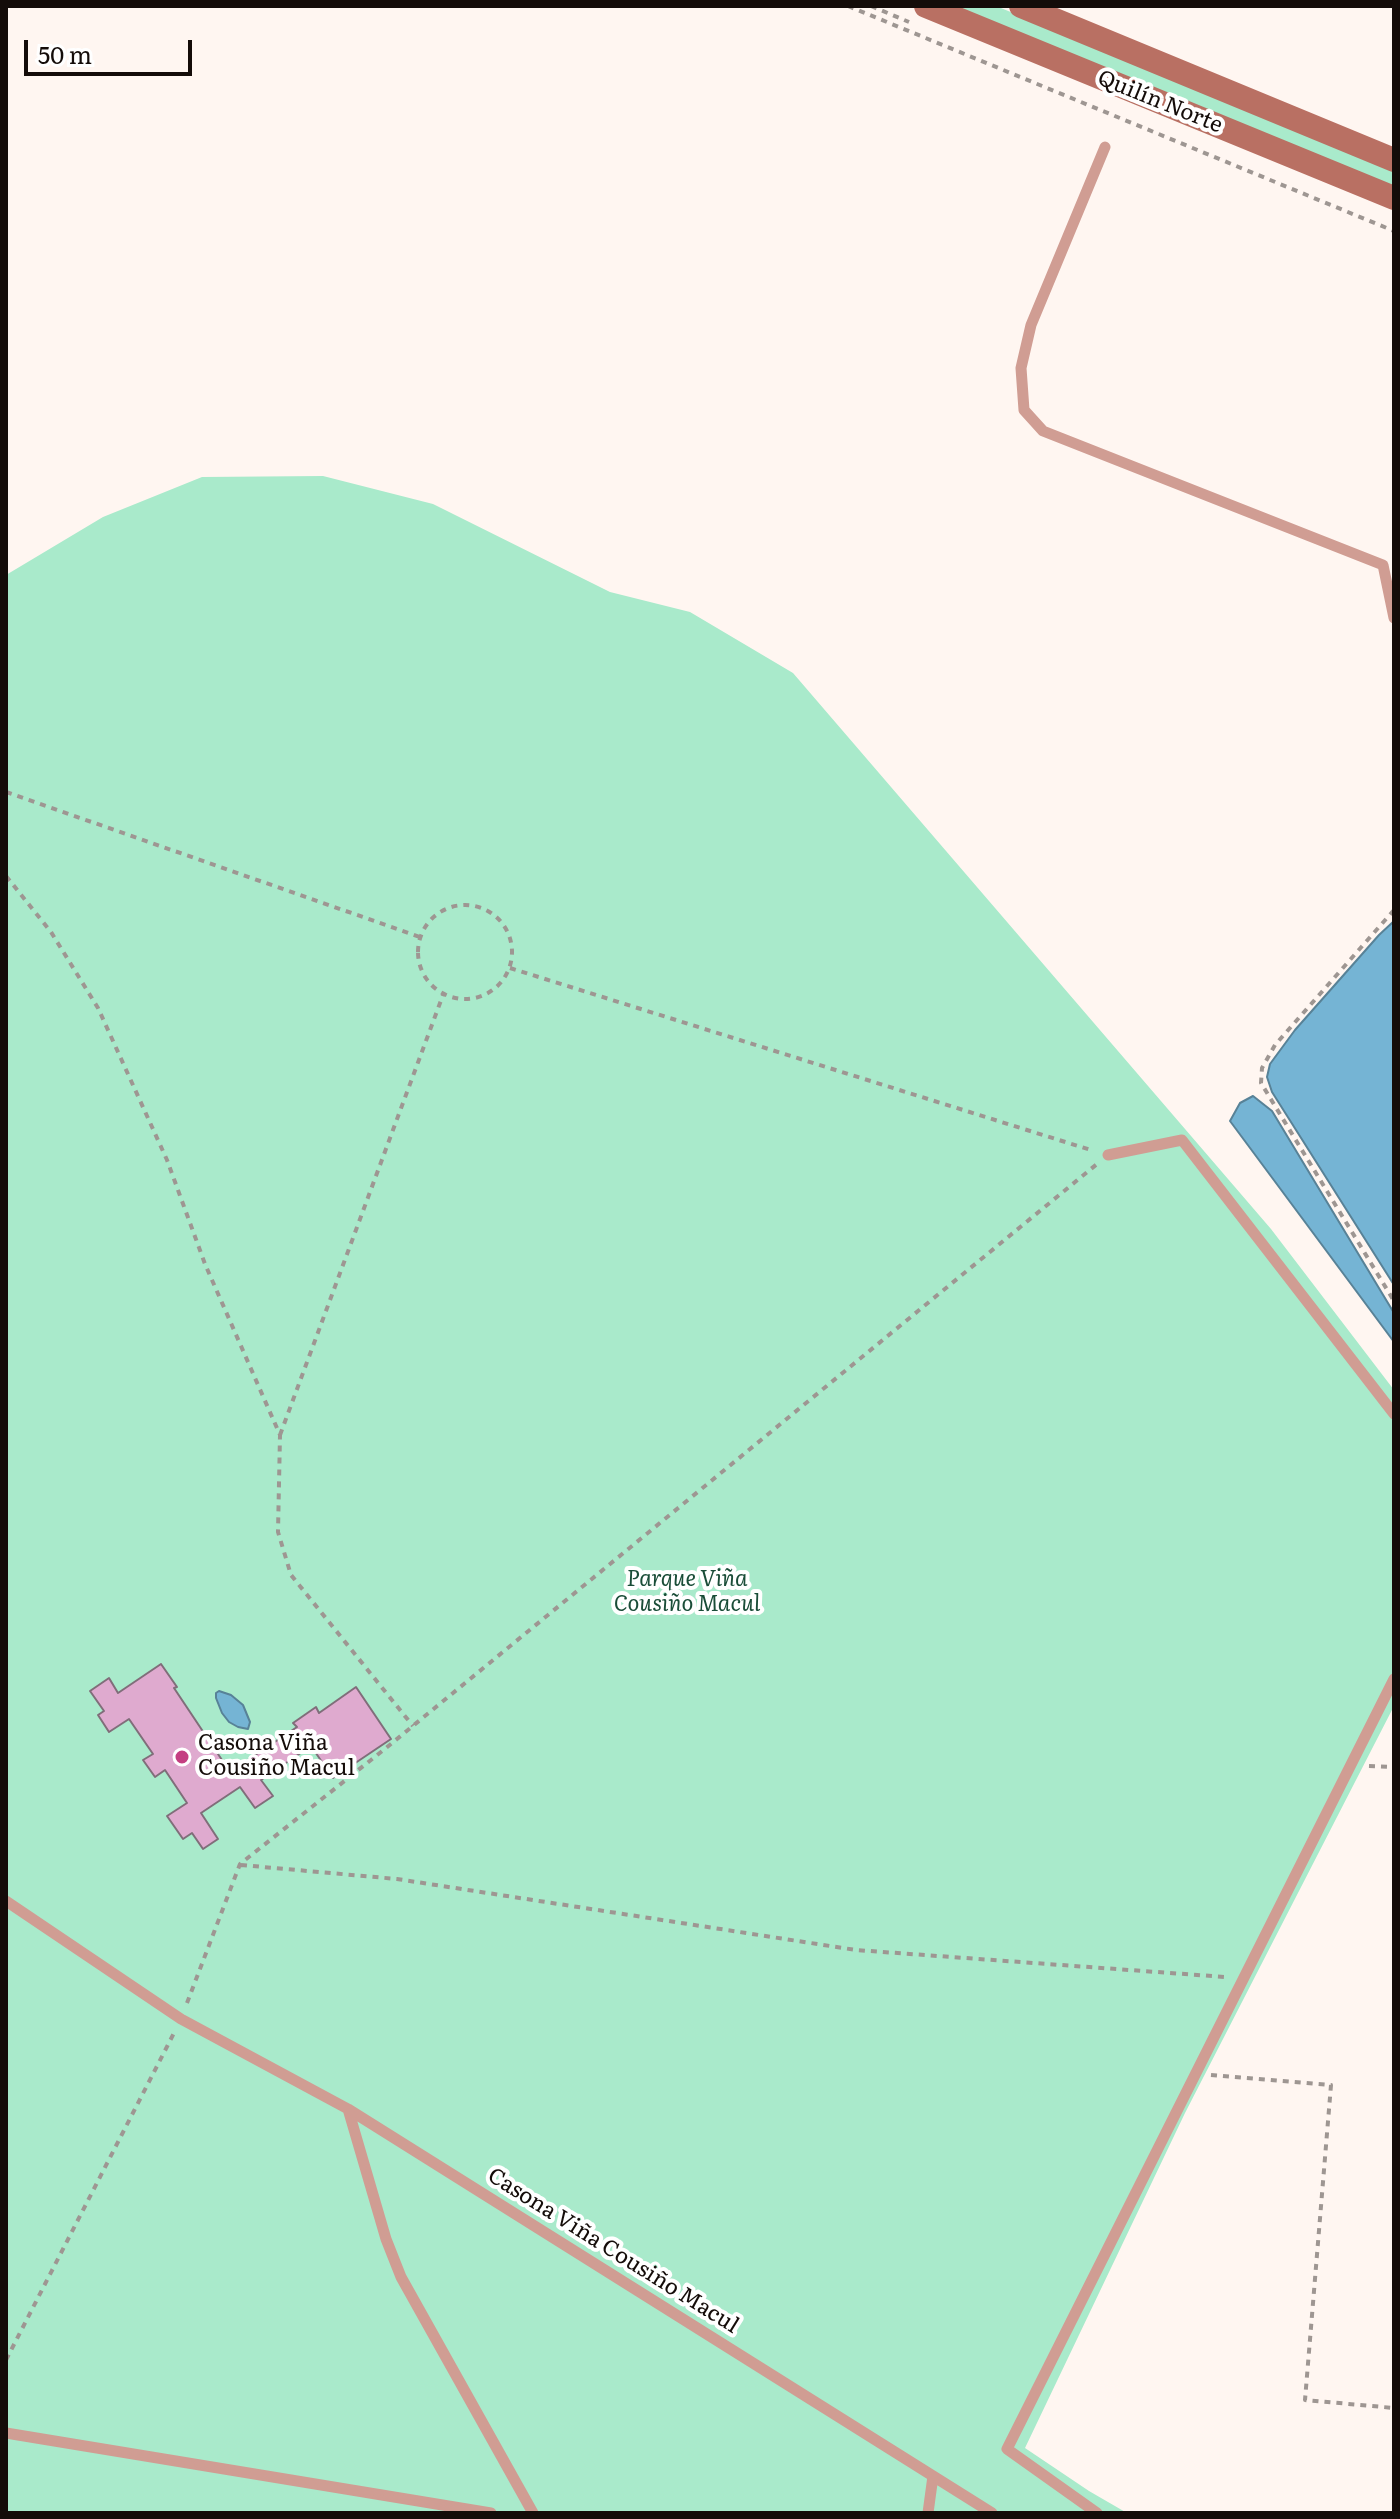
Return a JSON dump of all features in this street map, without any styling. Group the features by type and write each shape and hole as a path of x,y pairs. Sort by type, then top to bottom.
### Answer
{"street":[{"name":"Quilín Norte","path":"926,6 1394,198"},
{"name":"Quilín Norte","path":"1021,6 1394,160"}],"lane":[{"path":"1105,147 1031,325 1021,368 1024,410 1043,431 1383,565 1394,618"},
{"path":"1108,1155 1182,1140 1394,1414"},
{"path":"1097,2513 1007,2449 1394,1679"},
{"name":"Casona Viña Cousiño Macul","path":"6,1901 181,2019 348,2109 992,2513"},
{"path":"348,2109 386,2239 401,2277 533,2513"},
{"path":"6,2433 491,2513"},
{"path":"928,2513 933,2476"}],"path":[{"path":"848,6 1394,231"},
{"path":"6,792 420,937"},
{"path":"6,876 51,932 98,1008 167,1160 205,1264 280,1435"},
{"path":"456,906 472,906 488,911 500,921 509,935 512,951 510,968 502,982 490,993 459,999 443,995 424,976 417,950 420,937 428,922 440,912 456,906"},
{"path":"1394,910 1275,1045 1262,1068 1261,1083 1394,1301"},
{"path":"510,968 1108,1155"},
{"path":"413,1726 291,1575 278,1532 280,1435 443,995"},
{"path":"6,2360 181,2019 240,1864 413,1726 1108,1155"},
{"path":"1351,1765 1394,1767"},
{"path":"240,1864 397,1879 856,1950 1243,1979"},
{"path":"1195,2074 1331,2085 1305,2400 1394,2408"}],"green space":[{"path":"954,6 996,6 1394,169 1394,188"},
{"name":"Parque Viña Cousiño Macul","path":"323,476 433,504 610,592 690,612 793,673 1271,1229 1394,1390 1394,1706 1185,2113 1025,2448 1127,2513 6,2513 6,575 103,517 202,477"}],"water":[{"path":"1394,921 1394,1285 1272,1092 1267,1077 1270,1064 1295,1030"},
{"path":"1253,1096 1272,1111 1394,1313 1394,1342 1230,1121 1240,1103"},
{"path":"219,1691 231,1695 243,1705 250,1722 248,1729 229,1722 222,1713 216,1698"}],"building":[{"name":"Casona Viña Cousiño Macul","path":"161,1664 230,1772 297,1727 293,1723 316,1707 319,1713 356,1687 391,1739 333,1778 311,1746 261,1780 273,1796 255,1808 240,1787 201,1813 218,1839 203,1849 192,1833 183,1839 167,1816 187,1803 165,1770 155,1777 143,1760 153,1754 129,1719 109,1732 98,1715 104,1711 90,1691 109,1678 118,1693"}],"place":[{"name":"Casona Viña Cousiño Macul","path":"182,1757"}]}
